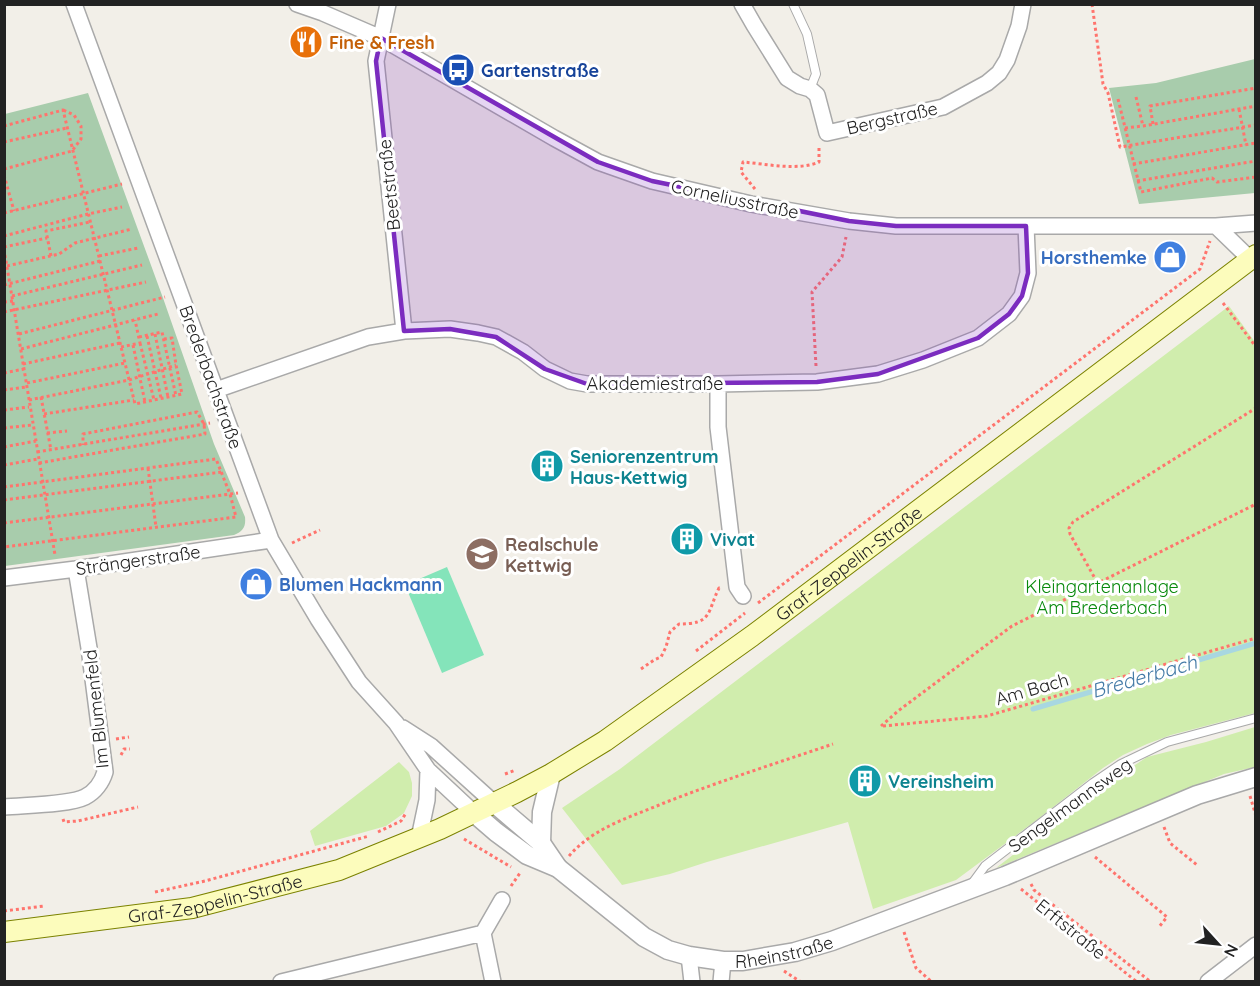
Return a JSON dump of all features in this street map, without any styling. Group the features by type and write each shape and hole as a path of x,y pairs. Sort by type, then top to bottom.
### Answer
{"main road":[{"name":"Graf-Zeppelin-Straße","path":"4,932 192,908 339,870 474,813 551,774 604,741 743,643 1253,257"}],"street":[{"name":"Brederbachstraße","path":"74,4 274,545 318,620 359,682 396,723 428,770 474,813"},
{"name":"Corneliusstraße","path":"297,4 381,38 598,162 652,181 751,204 849,221 896,226 1216,226 1256,223"},
{"path":"381,38 388,4"},
{"path":"742,4 787,78 810,89"},
{"name":"Bergstraße","path":"810,89 817,95 827,133 943,107 987,83 999,73 1014,43 1023,4"},
{"name":"Beetstraße","path":"381,38 376,60 404,332"},
{"name":"Akademiestraße","path":"216,390 368,337 450,329 496,337 523,352 545,369 570,381 587,384 817,382 878,374 923,360 978,338 1009,314 1022,296 1028,273 1026,226"},
{"path":"1216,226 1253,257"},
{"path":"718,384 718,427 745,596"},
{"name":"Strängerstraße","path":"4,578 274,545"},
{"name":"Im Blumenfeld","path":"4,807 78,800 92,793 105,772 76,569"},
{"name":"Brederbachstraße","path":"396,723 431,746 494,803"},
{"path":"419,837 427,800 428,770"},
{"path":"541,843 542,812 551,774"},
{"name":"Rheinstraße","path":"474,813 527,855 558,868 644,938 668,950 689,956 723,961 743,961 795,952 899,917 1024,869 1197,795 1256,777"},
{"name":"Rheinstraße","path":"494,803 541,843 558,868"},
{"path":"493,981 483,933 502,900"},
{"path":"281,981 483,933"},
{"path":"1208,981 1256,945"},
{"path":"689,956 692,981"},
{"path":"720,981 723,961"}],"lane":[{"path":"793,4 807,34 816,74 810,89"},
{"name":"Sengelmannsweg","path":"967,891 985,866 1121,764 1167,742 1256,718"}],"path":[{"path":"1092,4 1103,84 1108,93 1120,147 1256,125"},
{"path":"1153,124 1150,106 1256,88"},
{"path":"1136,97 1143,126"},
{"path":"1118,99 1141,192 1212,178 1217,182 1256,177"},
{"path":"1125,128 1256,106"},
{"path":"1239,109 1246,145"},
{"path":"4,126 63,110 74,115 81,126 81,139 72,151 4,169"},
{"path":"63,110 135,404 182,394 172,338 164,339"},
{"path":"4,142 67,128"},
{"path":"1133,164 1256,143"},
{"path":"1137,181 1256,161"},
{"path":"756,188 741,172 743,162 798,167 810,166 819,162"},
{"path":"4,175 14,211"},
{"path":"4,213 138,180"},
{"path":"4,236 122,207"},
{"path":"51,256 46,231 90,222"},
{"path":"641,669 662,657 670,632 679,624 700,622 709,614 719,588 745,596 1200,269 1216,226"},
{"path":"8,266 59,254 75,243 132,229"},
{"path":"47,238 4,248 57,572"},
{"path":"99,256 138,248"},
{"path":"816,359 812,292 842,257"},
{"path":"4,285 100,261"},
{"path":"12,296 142,265"},
{"path":"4,312 146,282"},
{"path":"1212,288 1256,347"},
{"path":"19,334 180,293"},
{"path":"4,302 13,301"},
{"path":"21,349 158,314"},
{"path":"135,320 154,400"},
{"path":"139,337 162,332 176,396"},
{"path":"155,334 168,397"},
{"path":"147,336 161,399"},
{"path":"23,364 140,343"},
{"path":"133,345 145,402"},
{"path":"4,390 125,363"},
{"path":"29,400 129,380 176,365"},
{"path":"4,373 24,369"},
{"path":"41,397 51,450"},
{"path":"44,414 134,400"},
{"path":"4,410 30,407"},
{"path":"1256,408 1073,522 1070,534 1098,583 1256,504"},
{"path":"4,465 205,434 204,424 197,412 83,434 83,445"},
{"path":"37,452 226,420"},
{"path":"4,428 33,425"},
{"path":"48,433 67,430"},
{"path":"4,447 36,441"},
{"path":"4,487 216,459 230,494 236,517 4,547"},
{"path":"148,468 156,527"},
{"path":"4,500 222,472"},
{"path":"4,523 253,491"},
{"path":"274,545 320,530"},
{"name":"Am Bach","path":"1098,583 1012,626 881,726 987,716 1256,638"},
{"path":"688,657 745,613"},
{"path":"558,868 575,849 603,828 712,784 833,744"},
{"path":"505,774 523,766"},
{"path":"61,802 64,822 138,807"},
{"path":"148,894 205,881 373,835 401,821 411,807"},
{"path":"1157,812 1170,843 1197,865"},
{"path":"464,839 520,873 502,900"},
{"path":"1080,845 1167,917 1159,927"},
{"path":"4,872 5,867"},
{"path":"1024,869 1034,890 1151,981"},
{"name":"Erftstraße","path":"1005,876 1137,981"},
{"path":"4,910 49,906"},
{"path":"899,917 916,968 932,981"}],"highlighted area":[{"path":"381,38 598,162 652,181 849,221 896,226 1026,226 1028,273 1022,296 1009,314 978,338 878,374 817,382 587,384 545,369 496,337 450,329 404,331 376,61"}],"green space":[{"path":"1255,59 1255,193 1139,204 1109,88 1156,83"},
{"path":"88,93 214,444 245,517 245,523 242,530 234,535 5,566 5,114"},
{"name":"Kleingartenanlage Am Brederbach","path":"1229,306 1255,342 1255,713 1171,735 1123,755 956,880 873,909 848,822 670,874 622,885 562,808 620,769"},
{"path":"447,567 484,655 442,673 405,585"},
{"path":"1255,727 1255,767 1224,774 996,868 1090,795 1147,757"},
{"path":"399,762 409,772 412,783 412,796 404,813 386,826 315,846 310,831"}],"waterway":[{"name":"Brederbach","path":"1033,709 1256,643"}],"place":[{"name":"Fine & Fresh","path":"306,42"},
{"name":"Gartenstraße","path":"458,70"},
{"name":"Horsthemke","path":"1170,257"},
{"name":"Seniorenzentrum Haus-Kettwig","path":"547,466"},
{"name":"Vivat","path":"687,539"},
{"name":"Realschule Kettwig","path":"482,554"},
{"name":"Blumen Hackmann","path":"256,584"},
{"name":"Vereinsheim","path":"865,781"}]}
